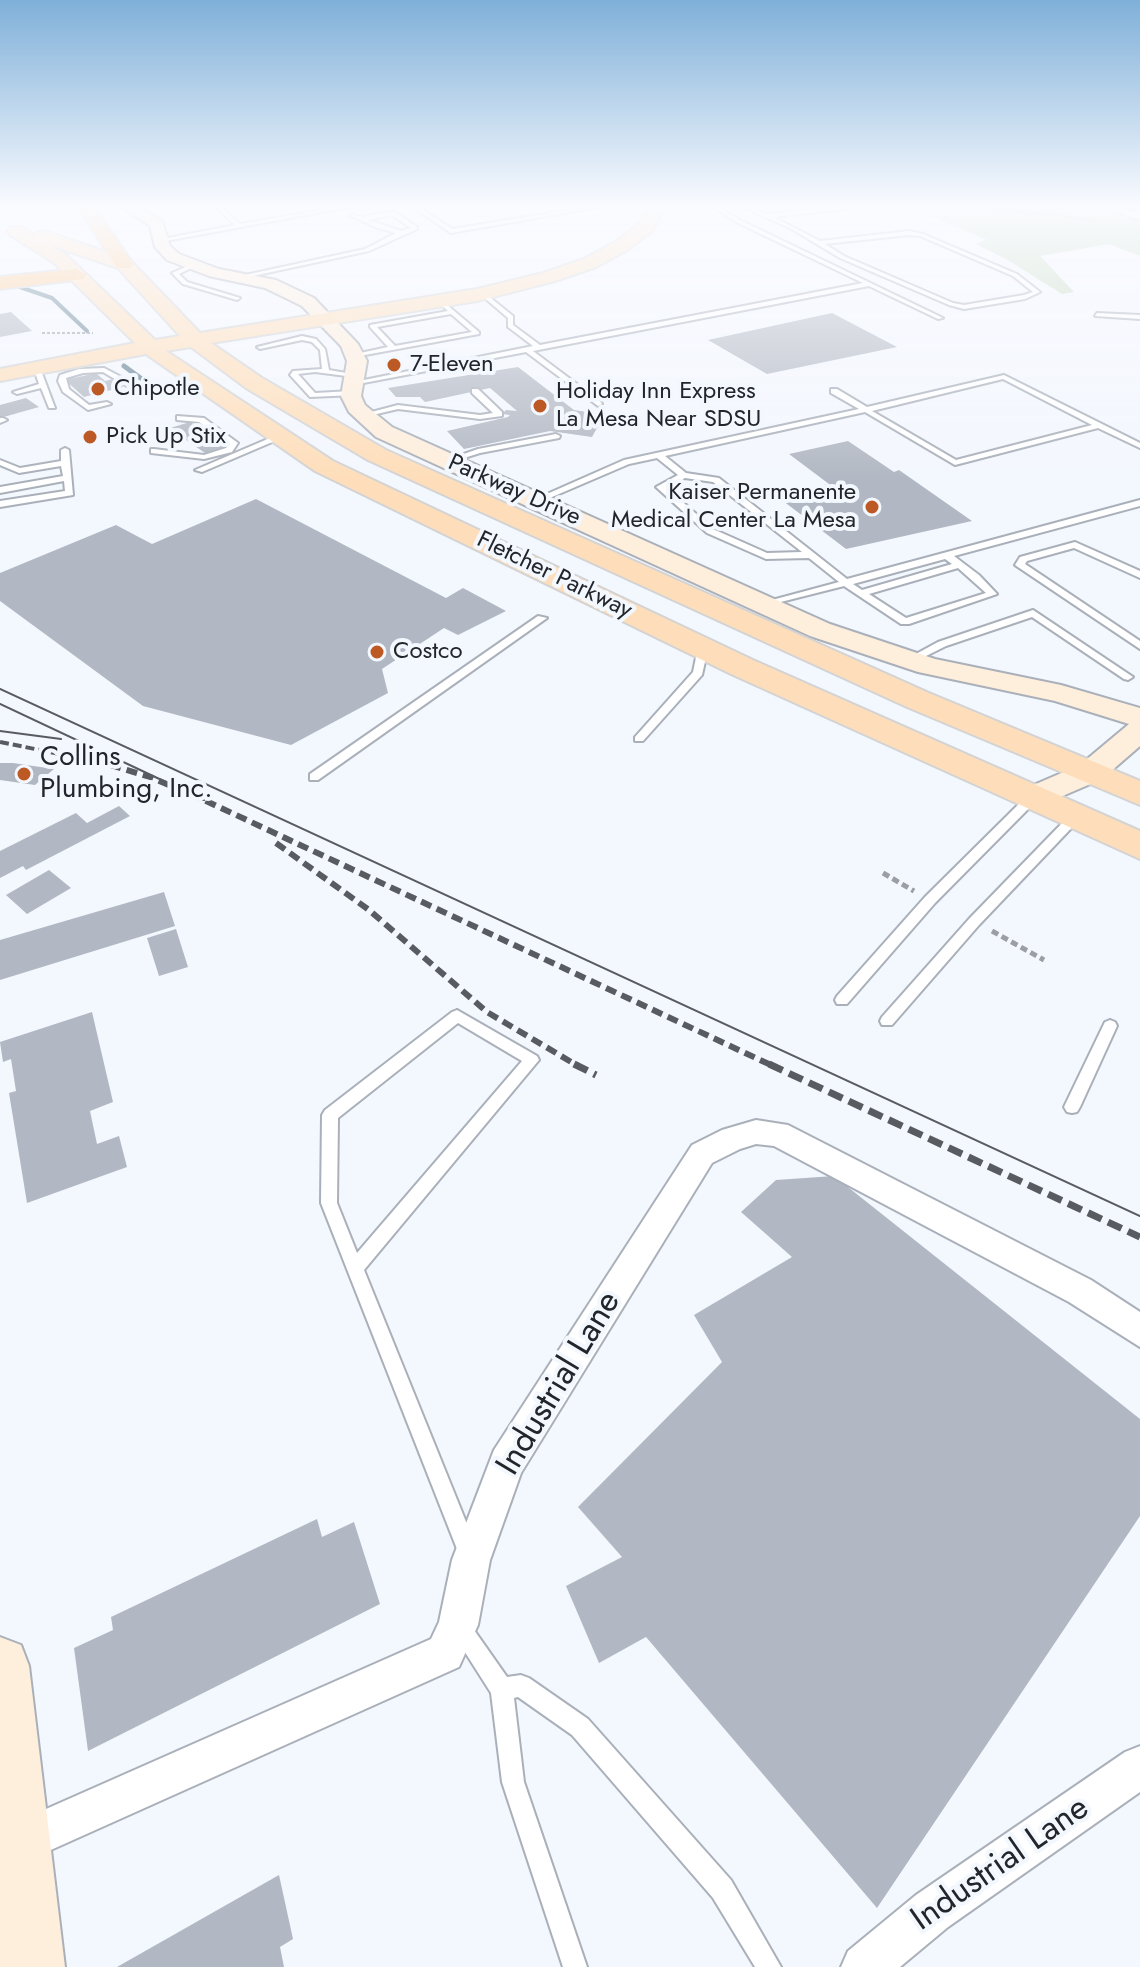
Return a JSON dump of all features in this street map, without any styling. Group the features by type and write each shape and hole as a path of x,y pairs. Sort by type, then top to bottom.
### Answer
{"main road":[{"name":"Fletcher Parkway","path":"100,297 146,342 210,393 324,466 703,648 1140,846"},
{"name":"Fletcher Parkway","path":"155,297 191,335 265,390 414,474 918,700 1140,794"},
{"path":"0,364 320,315 412,297"},
{"path":"320,315 391,316 447,307 473,297"},
{"path":"0,375 40,376 146,342"}],"street":[{"name":"Parkway Drive","path":"297,297 349,344 355,384 384,432 820,630 910,660 1061,694 1140,718"},
{"path":"1033,797 1091,772 1140,730"},
{"path":"1075,817 1091,772"},
{"name":"Industrial Lane","path":"14,1885 445,1653 458,1625 471,1560 507,1463 702,1154 732,1139 756,1132 778,1134 1080,1291 1140,1331"},
{"path":"0,1666 14,1885 31,1967"},
{"name":"Industrial Lane","path":"864,1967 932,1911 1140,1767"}],"lane":[{"path":"233,297 237,298"},
{"path":"487,297 511,317 510,326 538,347"},
{"path":"475,391 499,414 480,417 398,407 355,384 326,371 293,373 313,395 355,384 445,365 803,297"},
{"path":"896,297 940,318"},
{"path":"934,297 964,307 1025,297"},
{"path":"355,384 393,348 477,333 447,307"},
{"path":"1097,315 1140,317"},
{"path":"391,316 372,326 393,348"},
{"path":"260,347 302,338 314,340 323,350 326,371"},
{"path":"527,349 598,404"},
{"path":"445,365 457,376"},
{"path":"107,404 88,408 66,390 63,377 82,371 104,370 147,394"},
{"path":"17,392 40,376 52,406"},
{"path":"535,501 627,462 1004,377 1140,446"},
{"path":"834,391 955,463 1099,425"},
{"path":"155,456 190,461 229,450 234,443 201,420 180,418"},
{"path":"448,461 478,451 556,436"},
{"path":"199,470 280,437"},
{"path":"0,504 70,493 65,450"},
{"path":"658,455 684,475 716,480 846,583 905,622 992,594 946,555"},
{"path":"0,462 19,471 65,463"},
{"path":"684,475 660,487 710,531 766,556 813,555"},
{"path":"0,490 68,478"},
{"path":"764,605 1140,503"},
{"path":"1140,575 1075,545 1023,559 1020,565 1140,646"},
{"path":"861,593 959,565"},
{"path":"910,660 942,644 1033,613 1128,677"},
{"path":"314,777 542,618"},
{"path":"639,739 698,673 703,648"},
{"path":"842,1000 930,900 1033,797"},
{"path":"887,1021 974,922 1075,817"},
{"path":"355,1268 532,1060 457,1016 330,1115 329,1203 471,1560"},
{"path":"1072,1107 1110,1026"},
{"path":"458,1625 502,1689 513,1782 575,1967"},
{"path":"502,1689 521,1686 580,1727 722,1889 769,1967"}],"path":[{"path":"42,333 102,333"},
{"path":"883,873 915,891"},
{"path":"991,931 1044,960"}],"building":[{"path":"11,312 32,331 0,337 0,314"},
{"path":"832,313 897,347 767,374 708,340"},
{"name":"Holiday Inn Express La Mesa Near SDSU","path":"518,367 574,410 607,415 601,422 611,424 607,429 597,428 592,437 550,431 464,449 447,431 508,417 510,415 502,414 506,410 517,411 490,388 425,402 420,397 396,397 388,388"},
{"path":"96,373 105,381 113,379 123,387 84,397 65,380"},
{"path":"26,398 39,407 0,418 0,405"},
{"path":"190,422 199,428 205,427 228,443 205,453 179,435 167,439 157,432"},
{"name":"Kaiser Permanente Medical Center La Mesa","path":"848,441 894,472 899,470 972,521 846,549 774,494 829,484 789,454"},
{"path":"256,499 446,598 463,588 506,611 458,635 444,628 382,669 388,693 291,745 143,706 0,601 0,573 116,525 152,544"},
{"name":"Collins Plumbing, Inc.","path":"0,763 54,769 35,785 0,780"},
{"path":"119,806 130,816 26,870 23,866 0,878 0,851 76,813 87,823"},
{"path":"49,870 71,888 27,914 6,895"},
{"path":"164,892 175,926 0,980 0,940"},
{"path":"176,929 188,967 159,976 147,938"},
{"path":"92,1012 113,1102 90,1111 97,1144 119,1136 127,1167 27,1203 9,1093 16,1091 11,1059 3,1062 0,1042"},
{"path":"834,1176 1140,1419 1140,1516 877,1908 646,1637 599,1663 566,1586 622,1557 578,1507 722,1362 694,1315 792,1257 741,1212 776,1180"},
{"path":"317,1519 322,1537 354,1522 380,1604 88,1751 74,1648 113,1630 111,1617"},
{"path":"279,1875 293,1939 280,1947 284,1967 117,1967"}],"waterway":[{"path":"48,297 87,331"},
{"path":"124,366 154,388"}],"tram line":[{"path":"0,689 1140,1216"},
{"path":"0,704 204,800"},
{"path":"0,731 61,739"}],"railway":[{"path":"0,742 100,762"},
{"path":"94,760 150,777 204,800 773,1066"},
{"path":"276,843 369,910 487,1012 578,1066"},
{"path":"574,1064 578,1066"},
{"path":"769,1064 1140,1237"},
{"path":"578,1066 596,1075"}],"place":[{"name":"7-Eleven","path":"394,365"},
{"name":"Chipotle","path":"98,389"},
{"name":"Holiday Inn Express La Mesa Near SDSU","path":"540,406"},
{"name":"Pick Up Stix","path":"90,437"},
{"name":"Kaiser Permanente Medical Center La Mesa","path":"872,507"},
{"name":"Costco","path":"377,652"},
{"name":"Collins Plumbing, Inc.","path":"24,774"}]}
